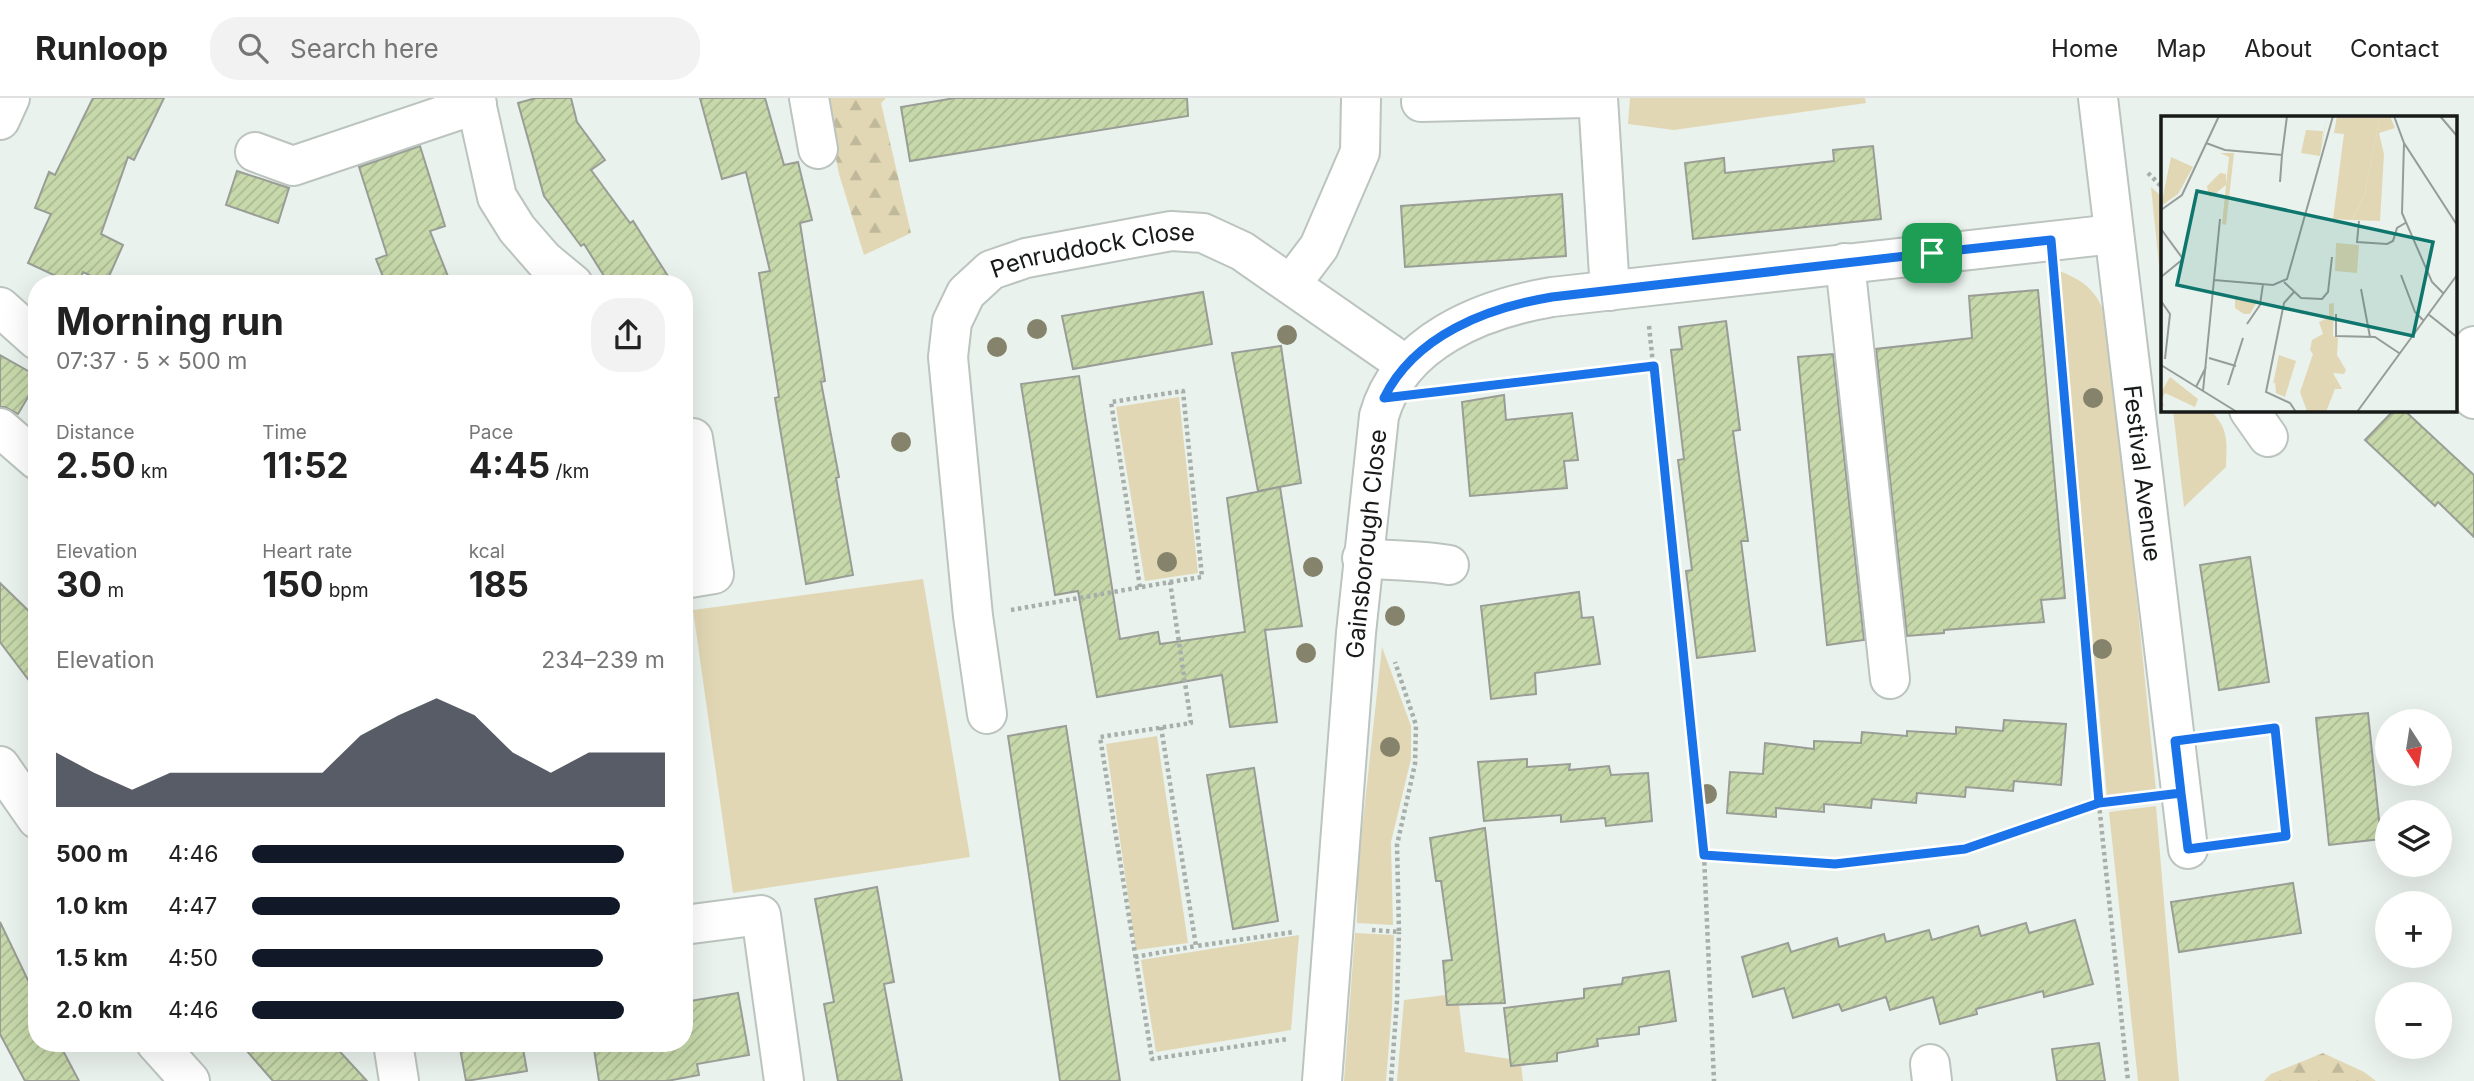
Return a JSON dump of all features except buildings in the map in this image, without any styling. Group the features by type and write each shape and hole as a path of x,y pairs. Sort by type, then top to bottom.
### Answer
{"street":[{"path":"0,120 10,98"},
{"path":"809,98 818,149"},
{"path":"1291,284 1319,247 1360,152 1361,98"},
{"path":"1421,102 1585,98"},
{"path":"1598,98 1628,289"},
{"name":"Festival Avenue","path":"2098,98 2114,234 2147,383 2175,741 2188,849"},
{"path":"255,152 293,166 476,101 497,197 517,229 544,260 562,275"},
{"name":"Penruddock Close","path":"987,714 973,616 948,357 952,322 966,293 991,270 1026,258 1171,231 1203,233 1242,251 1406,365"},
{"name":"Gainsborough Close","path":"1322,1081 1362,558 1379,416 1391,383 1406,365 1427,346 1455,328 1516,303 2114,234"},
{"path":"1845,263 1890,679"},
{"path":"0,307 28,332"},
{"path":"2474,346 2467,364 2467,378 2474,399"},
{"path":"0,428 28,452"},
{"path":"693,464 714,574 693,578"},
{"path":"1362,558 1418,560 1449,565"},
{"path":"0,766 28,806"},
{"path":"693,924 761,915 784,1081"},
{"path":"164,1052 190,1081"},
{"path":"394,1052 399,1081"}],"path":[{"path":"2051,240 2099,803 2128,1081"},
{"path":"1628,289 1654,366 1704,855 1714,1081"},
{"path":"1384,398 1654,366"},
{"path":"973,616 1202,577 1183,391 1111,402 1140,587"},
{"path":"1170,582 1191,723 1100,737 1152,1059 1326,1033"},
{"path":"2175,741 2275,728 2286,836 2188,849"},
{"path":"1704,855 1835,864 1965,849 2099,803 2181,793"},
{"path":"1391,1081 1399,932"},
{"path":"1135,957 1196,946"}],"green space":[{"path":"824,98 886,98 881,103 911,233 864,255 839,174"},
{"path":"1630,98 1865,98 1866,103 1674,130 1628,124"},
{"path":"2151,187 2161,196 2161,284"},
{"path":"2059,271 2080,281 2094,294 2110,332 2156,790 2107,796"},
{"path":"1179,397 1198,573 1145,581 1116,407"},
{"path":"2173,411 2211,411 2224,430 2226,467 2184,507"},
{"path":"923,579 970,857 733,893 693,610"},
{"path":"1382,647 1411,726 1411,759 1391,842 1393,925 1357,923 1358,866"},
{"path":"1157,736 1188,943 1136,950 1106,744"},
{"path":"2156,806 2179,1081 2138,1081 2109,812"},
{"path":"1355,933 1394,935 1386,1081 1344,1081"},
{"path":"1299,935 1291,1030 1156,1052 1141,960"},
{"path":"1446,995 1447,1006 1459,1005 1465,1052 1510,1059 1521,1065 1523,1081 1397,1081 1404,1000"},
{"path":"2323,1053 2364,1072 2376,1081 2264,1081 2271,1074"}],"route":[{"path":"1932,253 1516,303 1455,328 1427,346 1391,383 1384,398 1654,366 1704,855 1835,864 1965,849 2099,803 2181,793 2188,849 2286,836 2275,728 2175,741 2181,793 2099,803 2051,240 1932,253"}]}
